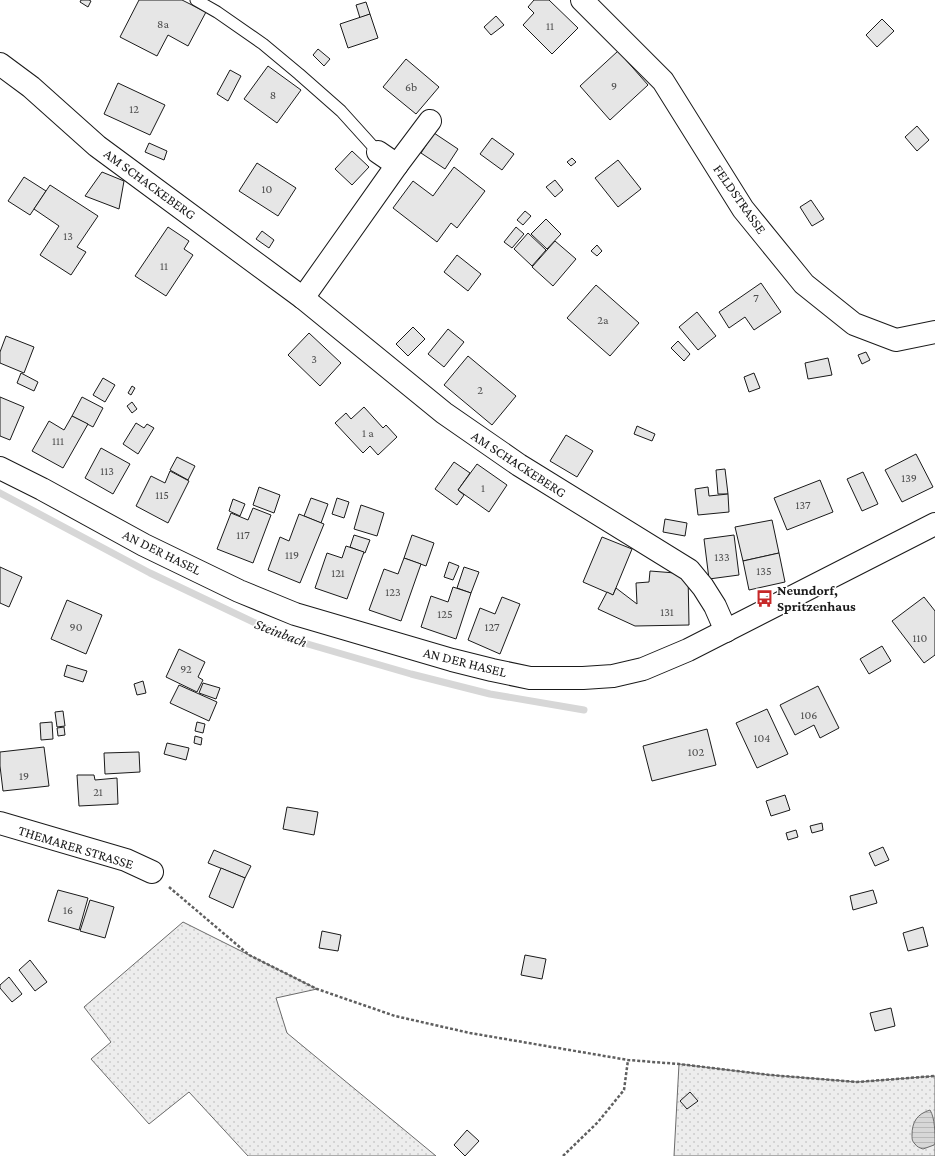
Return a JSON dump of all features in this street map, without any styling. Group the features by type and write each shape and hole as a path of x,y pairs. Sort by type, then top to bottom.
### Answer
{"street":[{"name":"FELDSTRASSE","path":"582,0 663,81 743,209 804,284 854,324 896,340 935,332"},
{"name":"AM SCHACKEBERG","path":"0,64 31,87 97,146 303,298 444,413 525,470 689,570 703,587 715,606 726,631"},
{"path":"303,298 430,121"},
{"path":"378,152 397,165"},
{"name":"AN DER HASEL","path":"0,468 42,489 144,545 239,591 295,614 402,646 492,670 530,678 583,678 613,676 643,669 688,650 934,526"},
{"name":"THEMARER STRASSE","path":"0,824 126,860 152,872"}],"lane":[{"path":"196,0 217,12 263,44 299,74 341,111 378,152"}],"path":[{"path":"152,872 249,955 317,989 395,1016 470,1033 628,1060 679,1064 770,1075 857,1082 935,1076"},
{"path":"563,1156 598,1122 624,1090 628,1060"}],"shaded area":[{"path":"183,922 317,989 276,998 287,1033 436,1156 248,1156 189,1092 149,1124 91,1059 111,1042 84,1007"},
{"path":"679,1064 770,1075 857,1082 935,1076 935,1156 674,1156"},
{"path":"930,1110 934,1121 935,1143 934,1145 923,1149 917,1146 912,1139 913,1126 914,1122 919,1116"}],"building":[{"path":"81,0 91,1 88,7 80,2"},
{"path":"139,0 182,0 206,12 188,46 168,35 157,56 120,37"},
{"path":"534,0 549,0 578,28 552,54 523,25 534,13 528,7"},
{"path":"366,2 370,14 360,18 356,5"},
{"path":"370,14 378,38 348,48 340,24"},
{"path":"496,16 504,25 491,35 484,27"},
{"path":"882,19 894,31 877,47 866,35"},
{"path":"318,49 330,59 324,66 313,55"},
{"path":"618,51 648,85 610,120 580,86"},
{"path":"406,59 439,87 416,114 383,87"},
{"path":"268,66 301,90 277,123 244,99"},
{"path":"230,70 241,76 228,101 217,94"},
{"path":"118,83 165,105 150,135 104,114"},
{"path":"917,126 929,140 917,151 905,137"},
{"path":"434,133 458,149 445,169 421,153"},
{"path":"492,138 514,154 502,170 480,154"},
{"path":"149,143 167,151 164,160 145,152"},
{"path":"352,151 369,167 352,185 335,169"},
{"path":"572,158 576,162 571,166 567,162"},
{"path":"618,160 641,189 618,207 595,178"},
{"path":"257,163 296,188 278,216 239,191"},
{"path":"454,167 485,191 457,228 451,223 437,242 393,208 413,181 433,196"},
{"path":"102,172 124,181 119,209 85,196"},
{"path":"24,177 46,191 30,215 8,201"},
{"path":"555,180 563,190 555,197 546,187"},
{"path":"50,185 98,216 77,247 86,252 71,275 40,255 59,226 34,209"},
{"path":"811,200 824,219 812,226 800,207"},
{"path":"525,211 531,216 523,225 517,220"},
{"path":"546,219 561,234 547,249 531,234"},
{"path":"168,227 189,241 184,249 193,255 166,296 135,276"},
{"path":"516,227 524,234 512,248 504,242"},
{"path":"262,231 274,240 269,248 256,239"},
{"path":"528,233 546,250 532,266 514,249"},
{"path":"555,241 576,259 553,286 532,267"},
{"path":"597,245 602,251 597,256 591,251"},
{"path":"457,255 481,274 468,291 444,272"},
{"path":"761,283 781,312 754,330 745,317 729,328 719,312"},
{"path":"596,285 639,323 610,356 567,318"},
{"path":"697,312 716,336 698,350 679,327"},
{"path":"413,327 425,339 408,356 396,344"},
{"path":"448,329 464,342 444,367 428,354"},
{"path":"309,333 341,363 320,386 288,355"},
{"path":"6,336 34,347 24,373 0,363 0,352"},
{"path":"678,341 690,354 684,361 671,348"},
{"path":"866,352 870,360 862,364 858,355"},
{"path":"468,356 516,396 492,425 444,385"},
{"path":"828,358 832,375 808,379 805,363"},
{"path":"21,373 38,382 34,391 17,383"},
{"path":"754,373 760,388 749,392 744,377"},
{"path":"103,378 115,385 105,402 93,395"},
{"path":"132,386 135,388 131,395 128,393"},
{"path":"0,397 24,407 10,440 0,436"},
{"path":"82,397 103,408 93,427 72,416"},
{"path":"132,402 137,409 132,413 127,406"},
{"path":"364,407 383,428 386,425 397,437 378,455 370,446 363,453 335,423 346,413 351,419"},
{"path":"72,416 88,424 63,468 32,451 49,421 64,430"},
{"path":"136,423 144,428 147,424 154,428 138,454 123,444"},
{"path":"637,426 655,434 652,441 634,434"},
{"path":"566,435 593,451 577,477 550,461"},
{"path":"101,448 130,464 113,494 85,478"},
{"path":"916,454 933,487 902,502 885,470"},
{"path":"177,457 195,466 188,480 170,470"},
{"path":"454,462 470,473 458,490 464,495 457,505 435,489"},
{"path":"477,464 507,485 489,512 458,490"},
{"path":"725,469 728,494 718,494 716,470"},
{"path":"170,471 189,481 168,523 136,506 151,476 165,483"},
{"path":"863,472 878,504 862,511 847,479"},
{"path":"820,480 833,512 787,530 774,498"},
{"path":"259,487 280,495 274,513 253,505"},
{"path":"708,487 709,496 728,494 729,512 698,515 695,489"},
{"path":"311,498 328,504 321,523 304,516"},
{"path":"337,498 349,502 344,518 332,514"},
{"path":"233,499 245,504 240,516 229,511"},
{"path":"361,505 384,513 377,536 354,529"},
{"path":"253,508 271,515 253,563 217,549 231,513 248,520"},
{"path":"299,514 324,524 300,583 268,570 280,537 289,541"},
{"path":"665,519 687,523 685,536 663,532"},
{"path":"772,520 779,553 743,561 735,527"},
{"path":"354,535 370,540 365,553 350,547"},
{"path":"412,535 434,543 426,566 404,558"},
{"path":"734,535 739,575 709,579 704,539"},
{"path":"602,537 632,549 613,595 583,582"},
{"path":"346,546 364,552 347,599 315,588 327,553 342,558"},
{"path":"779,553 785,582 749,590 743,561"},
{"path":"404,558 421,564 401,621 369,610 384,569 398,574"},
{"path":"449,562 459,566 453,580 444,577"},
{"path":"0,567 22,577 9,607 0,603"},
{"path":"464,567 479,572 471,593 457,588"},
{"path":"650,571 688,574 689,625 635,626 598,609 607,592 613,595 616,588 637,604 636,583 649,582"},
{"path":"453,587 471,593 456,639 421,627 431,596 448,602"},
{"path":"502,597 520,604 500,654 468,640 480,608 495,614"},
{"path":"924,597 935,611 935,655 924,663 892,621"},
{"path":"67,600 102,615 86,654 51,639"},
{"path":"882,646 891,661 869,674 860,659"},
{"path":"179,649 205,662 198,677 203,680 197,692 166,677"},
{"path":"67,665 87,671 83,682 64,676"},
{"path":"143,681 146,693 137,695 134,684"},
{"path":"203,683 220,688 216,699 199,693"},
{"path":"179,685 217,702 209,721 170,703"},
{"path":"818,686 839,728 820,738 814,725 795,735 780,705"},
{"path":"767,709 788,754 757,768 736,723"},
{"path":"63,711 65,726 57,727 55,712"},
{"path":"52,722 53,739 41,740 40,723"},
{"path":"197,722 205,724 203,733 195,731"},
{"path":"64,727 65,735 58,736 57,728"},
{"path":"707,729 716,765 652,781 643,746"},
{"path":"195,736 202,738 201,745 194,743"},
{"path":"167,743 189,748 186,760 164,754"},
{"path":"44,747 49,786 3,791 0,752"},
{"path":"139,752 140,772 105,774 104,753"},
{"path":"77,775 94,775 95,780 117,778 118,804 79,806"},
{"path":"785,795 790,810 771,816 766,801"},
{"path":"287,807 318,812 314,835 283,829"},
{"path":"822,823 823,830 812,833 810,826"},
{"path":"796,830 798,837 788,840 786,833"},
{"path":"883,847 889,860 875,866 869,853"},
{"path":"214,850 251,866 245,878 208,863"},
{"path":"221,868 245,878 233,908 209,897"},
{"path":"58,890 88,898 79,930 48,921"},
{"path":"873,890 877,903 853,910 850,896"},
{"path":"90,900 114,907 105,938 80,931"},
{"path":"923,927 928,946 908,951 903,933"},
{"path":"322,931 341,935 338,951 319,948"},
{"path":"525,955 546,959 542,979 521,975"},
{"path":"30,960 47,982 35,991 19,970"},
{"path":"9,977 22,994 12,1002 0,988 0,985"},
{"path":"891,1008 895,1026 875,1031 870,1013"},
{"path":"690,1092 698,1101 687,1109 680,1101"},
{"path":"467,1130 479,1141 465,1156 454,1145"}],"waterway":[{"name":"Steinbach","path":"0,493 150,573 287,638 411,674 490,694 584,710"}],"place":[{"name":"Neundorf, Spritzenhaus","path":"764,598"}]}
